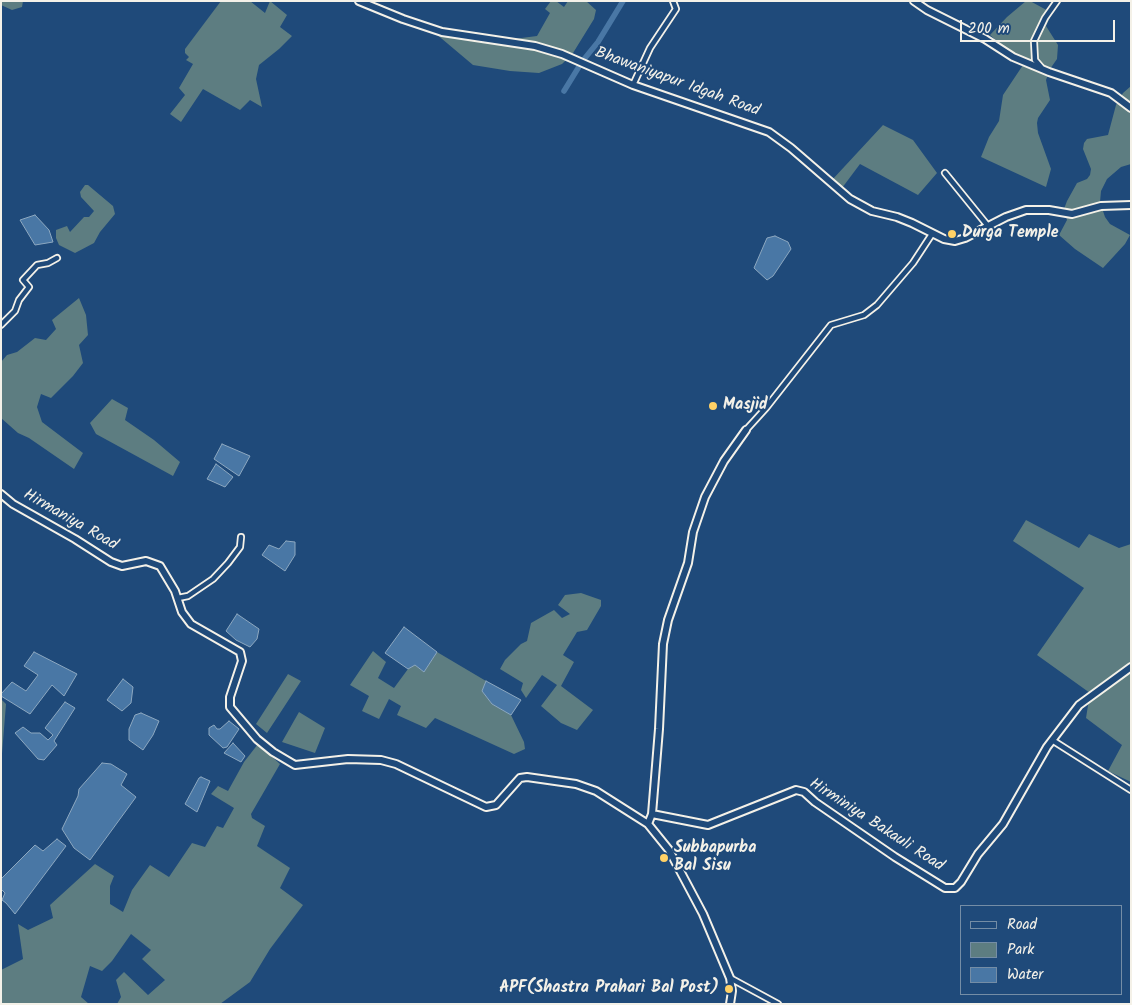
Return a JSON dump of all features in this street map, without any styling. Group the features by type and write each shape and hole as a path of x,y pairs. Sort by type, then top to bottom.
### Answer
{"street":[{"name":"Bhawaniyapur Idgah Road","path":"359,1 442,32 535,46 562,54 633,85 769,132 791,148 850,199 872,211 912,223 932,234 955,241 965,238 1006,217 1026,210 1049,210 1072,214 1101,206 1131,205"},
{"path":"633,85 650,48 676,9 673,1"},
{"path":"914,1 927,10 985,39 1013,57 1110,93 1131,108"},
{"path":"1044,70 1035,60 1034,41 1045,18 1057,1"},
{"path":"945,174 988,226"},
{"path":"648,824 652,814 663,644 668,620 688,563 693,532 705,497 724,461 746,430 766,408 831,325 864,315 877,305 913,263 932,234"},
{"path":"1,325 15,311 19,300 28,287 23,280 37,265 48,263 57,258"},
{"name":"Hirmaniya Road","path":"1,494 13,504 111,562 122,566 146,561 160,566 178,598 182,612 191,624 240,652 242,661 230,697 230,707 257,739 273,752 295,765 348,759 381,760 396,764 486,807 496,805 520,778 527,777 576,784 596,791 648,824 669,850 703,914 730,978 732,991 730,1004"},
{"path":"178,598 188,596 213,579 240,547 241,537"},
{"name":"Hirminiya Bakauli Road","path":"652,814 708,825 796,790 804,792 815,802 895,857 945,888 955,888 961,882 978,854 1002,824 1038,760 1079,706 1131,667"},
{"path":"1052,740 1131,790"},
{"path":"730,978 778,1004"}],"green space":[{"path":"1,1 23,1 22,7 12,10 1,5"},
{"path":"221,1 250,1 265,13 270,1 287,15 280,27 292,36 259,65 256,79 262,107 250,100 240,110 203,89 181,122 170,114 185,95 179,88 193,64 186,60 189,57 185,53 185,49"},
{"path":"551,1 556,1 564,7 568,1 586,1 596,10 594,19 573,53 562,64 539,73 510,71 473,65 435,33 500,45 506,40 537,36 550,13 545,9"},
{"path":"1026,1 1030,1 1052,13 1046,26 1058,45 1057,59 1050,69 1046,80 1050,100 1038,118 1037,123 1038,133 1051,169 1046,187 981,157 989,137 999,121 1003,95 1023,65 990,35"},
{"path":"1131,86 1131,164 1121,167 1107,179 1101,191 1100,202 1105,217 1110,224 1130,235 1125,244 1103,268 1075,249 1059,235 1067,220 1064,209 1067,201 1077,183 1087,179 1090,175 1091,169 1083,149 1084,143 1087,139 1108,135 1116,105 1123,93"},
{"path":"883,125 913,140 937,173 918,195 860,164 842,188 832,180"},
{"path":"85,185 88,185 113,206 115,214 100,232 94,243 75,253 59,245 56,238 56,230 67,226 70,232 84,217 89,217 94,211 81,197 80,192"},
{"path":"79,298 86,315 88,335 79,345 83,363 51,398 41,394 37,407 42,422 83,453 74,469 29,438 18,433 1,418 1,362 7,355 17,352 35,338 46,340 56,329 52,320"},
{"path":"112,399 128,408 125,420 154,440 180,462 173,476 96,434 90,423"},
{"path":"1026,520 1079,548 1089,534 1119,548 1131,544 1131,782 1108,771 1122,745 1086,718 1090,693 1037,655 1084,588 1013,541"},
{"path":"581,593 601,600 601,606 587,630 577,632 563,655 574,662 561,686 593,710 577,730 561,723 541,706 557,685 542,675 526,698 521,690 523,683 500,669 505,660 521,644 527,641 531,623 554,610 562,618 570,614 558,605 565,595"},
{"path":"373,651 386,662 378,678 394,688 408,669 415,665 424,672 437,652 486,681 482,691 492,704 511,715 524,742 525,749 514,754 435,718 426,728 397,715 401,706 389,699 379,719 362,711 369,696 350,685"},
{"path":"288,674 301,681 267,733 256,724"},
{"path":"1,699 6,704 1,766"},
{"path":"299,712 325,728 315,753 282,742"},
{"path":"258,744 280,764 251,814 252,818 265,826 257,846 290,868 280,888 303,905 270,949 250,982 220,1004 117,1004 121,997 116,980 124,972 148,995 165,980 142,959 151,950 131,934 112,961 102,971 90,966 81,997 89,1004 1,1004 1,970 23,959 18,924 28,930 53,918 50,905 95,864 114,876 110,886 110,904 123,912 132,890 150,865 169,877 192,843 205,847 217,826 223,828 234,808 211,794 218,786 228,791 244,762"}],"water":[{"path":"35,215 49,230 53,242 35,245 20,220"},
{"path":"775,236 788,242 791,249 773,276 767,280 754,268 767,238"},
{"path":"222,444 250,456 239,476 214,459"},
{"path":"216,464 233,477 225,487 207,479"},
{"path":"286,541 295,542 295,555 285,571 262,555 269,545 279,549"},
{"path":"237,614 259,629 257,639 250,647 236,640 226,631"},
{"path":"404,627 437,652 424,672 415,665 408,669 385,653"},
{"path":"34,652 77,674 64,696 52,685 30,714 1,696 1,694 12,682 26,691 38,675 24,666"},
{"path":"123,679 133,687 131,703 122,711 107,700"},
{"path":"486,681 521,700 511,715 492,704 482,691"},
{"path":"65,702 75,708 54,741 57,745 44,760 38,759 15,733 23,727 31,733 40,733 48,740 53,735 45,728"},
{"path":"141,713 159,721 153,735 143,750 129,740 129,729 135,715"},
{"path":"229,721 239,729 227,747 223,748 209,735 209,728 214,725 217,729 220,729"},
{"path":"233,743 245,756 241,762 224,753"},
{"path":"102,763 111,764 127,774 121,785 136,797 90,860 74,848 62,829 78,796 79,789"},
{"path":"201,777 210,781 197,812 185,804"},
{"path":"57,839 66,846 15,914 2,900 5,893 1,889 1,879 35,845 43,851"}],"waterway":[{"path":"585,58 598,42 623,1"},
{"path":"564,91 580,65"}],"place":[{"name":"Durga Temple","path":"952,234"},
{"name":"Masjid","path":"713,406"},
{"name":"Subbapurba Bal Sisu","path":"664,858"},
{"name":"APF(Shastra Prahari Bal Post)","path":"729,989"}]}
